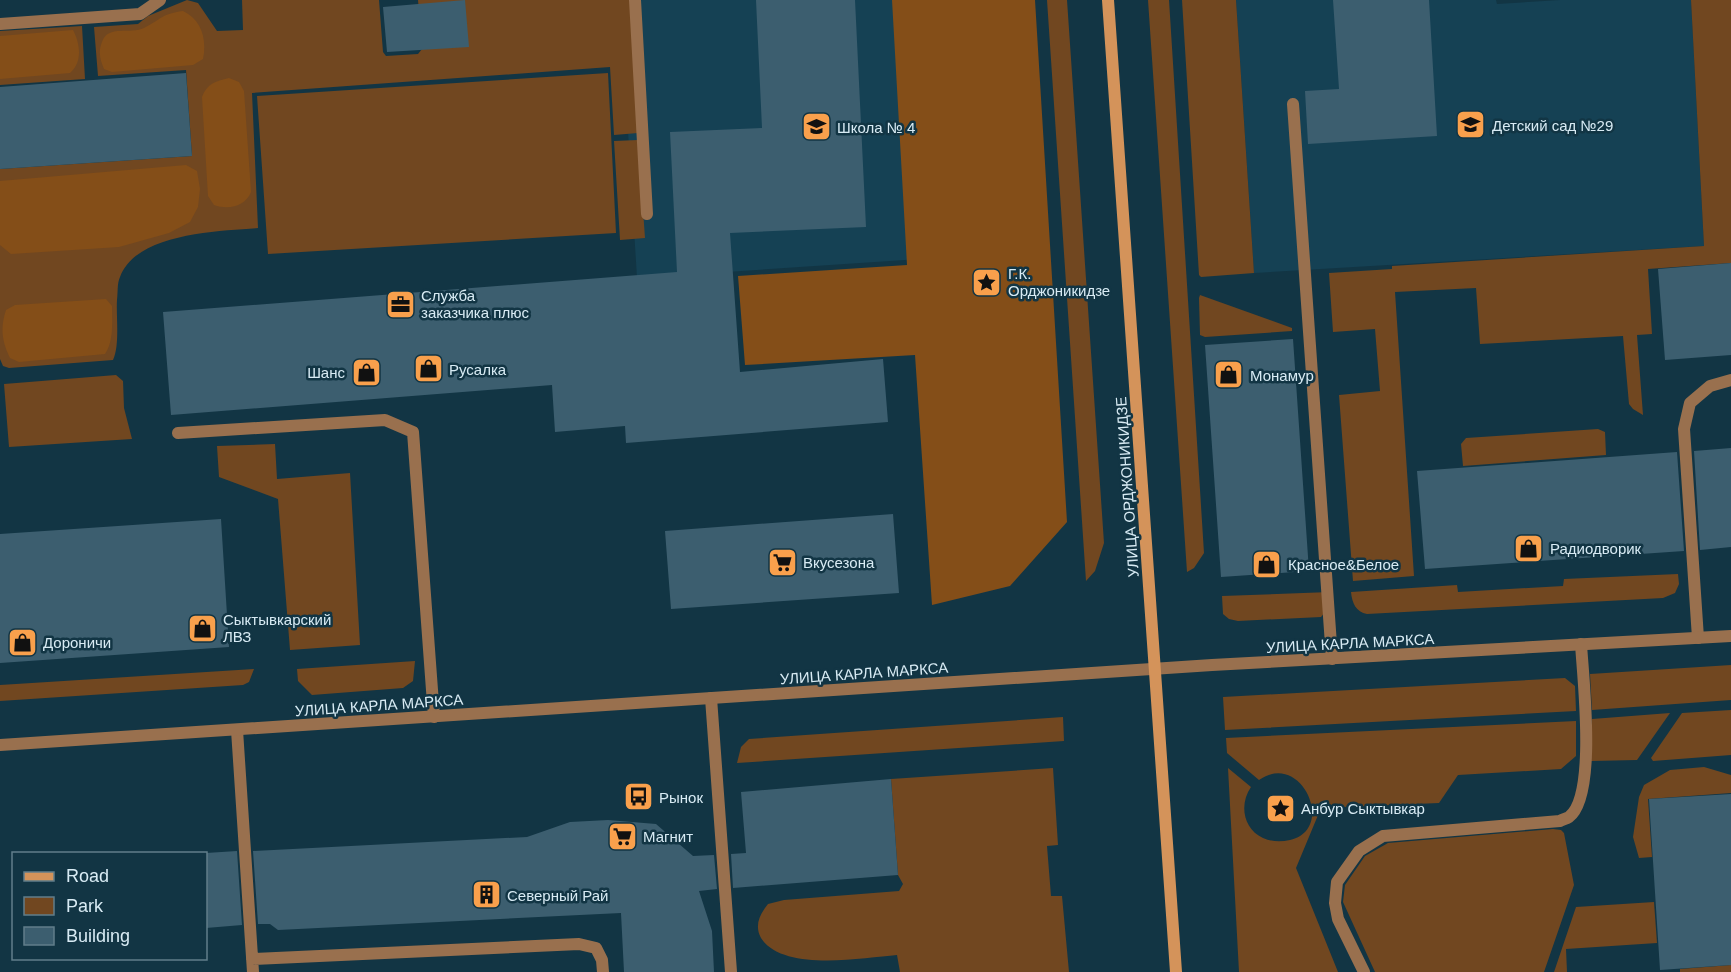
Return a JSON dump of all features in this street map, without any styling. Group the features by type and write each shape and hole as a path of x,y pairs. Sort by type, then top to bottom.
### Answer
{"main road":[{"name":"УЛИЦА ОРДЖОНИКИДЗЕ","path":"1108,0 1176,972"}],"street":[{"path":"0,24 140,14 160,0"},
{"path":"635,0 647,214"},
{"path":"1293,104 1332,659"},
{"path":"1698,638 1684,429 1690,403 1710,386 1731,380"},
{"path":"178,433 385,420 413,432 434,717"},
{"name":"УЛИЦА КАРЛА МАРКСА","path":"0,746 1155,669 1731,636"},
{"path":"1364,972 1338,919 1335,903 1337,882 1359,851 1383,836 1560,821 1570,816 1579,802 1587,767 1581,644"},
{"path":"711,698 731,972"},
{"path":"237,730 252,966 579,945 596,948 602,960 603,972"}],"shaded area":[{"name":"Школа № 4","path":"620,0 997,0 1010,253 637,278"},
{"path":"892,0 1035,0 1067,522 1010,586 932,605 915,355 745,365 738,276 907,265"},
{"name":"Детский сад №29","path":"1236,0 1496,0 1497,4 1560,0 1691,0 1704,246 1254,273"},
{"path":"183,11 195,20 202,31 203,59 193,65 112,72 104,69 100,49 109,33 139,30 166,15"},
{"path":"73,30 79,58 70,73 0,79 0,36"},
{"path":"229,78 239,82 244,91 251,192 240,204 225,207 214,205 208,196 202,97 212,84"},
{"path":"186,165 197,171 200,189 198,207 190,222 169,233 119,247 11,254 0,245 0,181"},
{"path":"106,299 112,306 112,324 110,343 105,354 19,362 10,358 3,335 6,310 15,305"}],"green space":[{"path":"187,0 198,3 217,31 243,30 242,0 379,0 383,52 386,56 418,54 422,49 418,0 630,0 638,133 614,135 610,67 252,93 258,228 180,237 143,251 129,262 118,282 117,339 113,360 9,368 3,366 0,359 0,169 192,156 186,70 98,76 94,27 138,24 148,16"},
{"path":"1047,0 1067,0 1104,543 1095,571 1086,581"},
{"path":"1148,0 1169,0 1204,553 1194,568 1187,572"},
{"path":"1182,0 1236,0 1254,273 1201,277 1199,275"},
{"path":"1691,0 1731,0 1731,263 1648,269 1652,334 1637,335 1643,415 1629,404 1623,336 1480,344 1476,288 1395,292 1414,576 1353,581 1339,395 1380,391 1375,329 1333,332 1329,273 1392,269 1392,266 1704,246"},
{"path":"82,26 85,79 0,85 0,31"},
{"path":"608,73 616,233 268,254 257,96"},
{"path":"638,140 645,238 620,240 614,141"},
{"path":"1200,295 1292,328 1292,331 1205,337 1200,335"},
{"path":"116,375 123,381 124,408 132,439 9,447 4,384"},
{"path":"1598,429 1605,432 1606,455 1463,466 1461,444 1466,438"},
{"path":"275,444 277,479 350,473 360,645 290,650 278,499 219,477 217,446"},
{"path":"1678,574 1679,584 1675,593 1663,598 1367,614 1355,606 1351,592 1457,585 1458,592 1563,586 1564,579"},
{"path":"1330,592 1329,607 1321,617 1238,621 1229,619 1223,614 1222,596"},
{"path":"415,661 413,681 403,688 312,695 298,681 297,669"},
{"path":"1731,665 1731,700 1592,710 1590,674"},
{"path":"254,669 249,682 243,685 0,701 0,685"},
{"path":"1565,678 1575,686 1576,711 1225,730 1223,697"},
{"path":"1731,710 1731,755 1653,761 1651,758 1682,713"},
{"path":"1670,713 1637,760 1591,761 1592,719"},
{"path":"1063,717 1064,741 737,763 741,747 749,739"},
{"path":"1576,721 1576,756 1561,769 1458,775 1439,803 1321,808 1296,868 1338,972 1239,972 1228,768 1251,787 1245,801 1245,816 1251,829 1263,838 1283,841 1304,833 1311,822 1312,808 1308,795 1300,783 1288,775 1274,774 1259,780 1227,753 1226,738"},
{"path":"1704,767 1731,775 1731,793 1648,799 1652,857 1639,858 1633,837 1639,797 1644,785 1670,770"},
{"path":"1053,768 1058,845 1047,846 1051,896 1062,896 1069,972 900,972 897,955 844,960 804,959 772,949 761,938 758,929 759,920 768,904 784,900 899,891 903,884 898,875 891,779"},
{"path":"1553,829 1564,833 1574,885 1544,972 1375,972 1343,902 1345,885 1365,856 1388,843"},
{"path":"1654,902 1657,943 1566,949 1567,972 1554,972 1576,907"},
{"path":"1731,965 1731,972 1680,972 1680,969"}],"building":[{"path":"465,0 469,47 387,52 383,7"},
{"path":"756,0 855,0 866,227 730,233 740,372 883,359 888,422 626,443 625,426 555,432 552,385 171,415 163,312 677,272 670,132 762,128"},
{"path":"1333,0 1429,0 1437,136 1308,144 1305,91 1339,89"},
{"path":"186,73 192,156 0,169 0,87"},
{"path":"1731,263 1731,355 1665,360 1658,269"},
{"path":"1293,339 1309,571 1221,577 1205,345"},
{"path":"1731,448 1731,547 1700,550 1694,451"},
{"path":"1677,452 1684,551 1425,569 1417,471"},
{"name":"Вкусезона","path":"893,514 899,593 671,609 665,531"},
{"path":"221,519 229,647 0,663 0,534"},
{"path":"891,779 898,875 733,888 731,854 746,853 741,792"},
{"path":"1731,794 1731,965 1660,970 1649,799"},
{"name":"Северный Рай","path":"608,820 656,824 693,856 714,855 717,889 699,891 712,931 714,972 624,972 621,913 278,930 270,924 258,924 253,851 527,837 570,822"},
{"path":"237,851 242,925 207,928 207,853"}],"place":[{"name":"Детский сад №29","path":"1471,125"},
{"name":"Школа № 4","path":"816,127"},
{"name":"Г.К. Орджоникидзе","path":"987,282"},
{"name":"Служба заказчика плюс","path":"400,304"},
{"name":"Русалка","path":"428,369"},
{"name":"Шанс","path":"366,372"},
{"name":"Монамур","path":"1229,375"},
{"name":"Радиодворик","path":"1529,548"},
{"name":"Вкусезона","path":"782,562"},
{"name":"Красное&Белое","path":"1267,564"},
{"name":"Сыктывкарский ЛВЗ","path":"202,628"},
{"name":"Дороничи","path":"22,642"},
{"name":"Рынок","path":"638,797"},
{"name":"Анбур Сыктывкар","path":"1280,808"},
{"name":"Магнит","path":"622,836"},
{"name":"Северный Рай","path":"486,895"}]}
